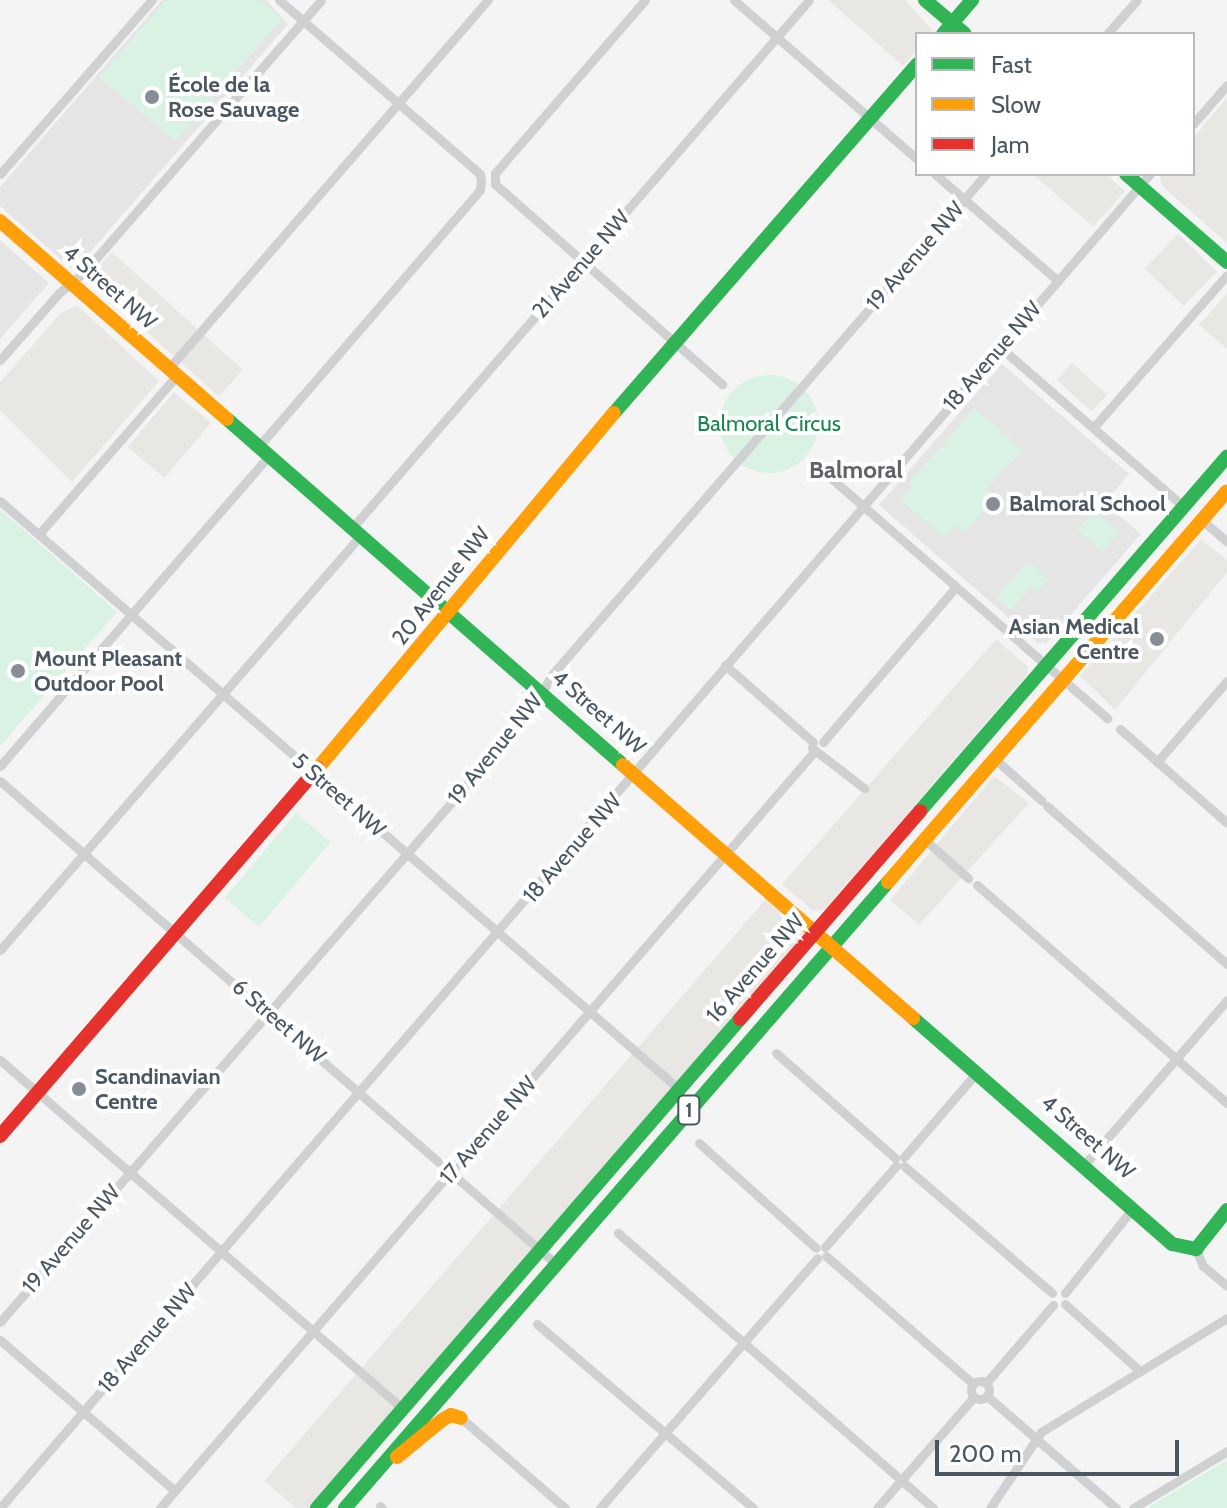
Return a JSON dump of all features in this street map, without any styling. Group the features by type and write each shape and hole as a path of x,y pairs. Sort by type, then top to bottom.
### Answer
{"main road":[{"path":"925,0 948,28 972,0"},
{"name":"20 Avenue NW","path":"0,1136 314,774 675,344 915,66"},
{"path":"1145,180 1227,262"},
{"name":"4 Street NW","path":"0,221 834,944 1175,1246 1193,1245"},
{"name":"16 Avenue NW","path":"317,1508 1227,457"},
{"name":"16 Avenue NW","path":"345,1508 1227,491"},
{"path":"1193,1245 1227,1210"},
{"path":"384,1463 419,1443 442,1420 461,1418"}],"street":[{"path":"0,174 152,0"},
{"path":"0,766 130,615 480,190 480,174 279,0"},
{"path":"0,360 321,0"},
{"path":"39,534 488,0"},
{"path":"645,0 494,181 722,384"},
{"path":"734,0 915,157"},
{"name":"21 Avenue NW","path":"0,950 222,694 582,262 809,0"},
{"path":"1109,32 1137,0"},
{"path":"1195,122 1227,85"},
{"path":"937,176 1058,281"},
{"name":"19 Avenue NW","path":"0,1322 406,854 542,693 550,677 984,176"},
{"name":"18 Avenue NW","path":"0,1508 1145,180"},
{"path":"1093,428 1227,275"},
{"path":"1000,347 1183,506"},
{"path":"816,465 1107,718"},
{"name":"5 Street NW","path":"0,501 679,1089"},
{"path":"1202,520 1227,542"},
{"name":"17 Avenue NW","path":"160,1508 956,587"},
{"path":"725,665 864,788"},
{"path":"1157,762 1227,682"},
{"path":"1120,729 1227,823"},
{"path":"994,757 1227,964"},
{"name":"6 Street NW","path":"0,781 556,1264"},
{"path":"924,839 968,878"},
{"path":"977,885 1227,1103"},
{"path":"1085,1164 1227,1000"},
{"path":"776,1053 1052,1293 1065,1293"},
{"path":"0,1060 403,1409"},
{"path":"600,1508 978,1071"},
{"path":"699,1143 973,1384 974,1397"},
{"path":"1065,1304 1065,1293 1137,1210"},
{"path":"618,1233 933,1508"},
{"path":"1193,1245 1203,1266 1227,1286"},
{"path":"1052,1293 1053,1305"},
{"path":"973,1384 986,1383 1053,1305 1065,1304 1140,1371"},
{"path":"990,1508 1036,1439 1227,1318"},
{"path":"537,1324 753,1508"},
{"path":"0,1340 175,1491"},
{"path":"986,1383 987,1396 1116,1508"},
{"path":"877,1508 974,1397 987,1396"},
{"path":"461,1418 565,1508"},
{"path":"1133,1508 1227,1451"}],"shaded area":[{"name":"École de la Rose Sauvage","path":"162,0 266,0 288,24 78,266 71,268 0,206 0,187"},
{"path":"828,0 905,0 933,31 915,32 915,51 903,66"},
{"path":"1227,98 1227,243 1162,186 1160,176 1195,176 1195,136"},
{"path":"1035,176 1107,176 1125,191 1093,227"},
{"path":"1178,234 1217,272 1184,306 1145,269"},
{"path":"0,240 49,283 0,339"},
{"path":"112,252 243,370 219,397 88,279"},
{"path":"1227,293 1227,349 1199,325"},
{"path":"77,305 159,381 72,482 0,410 0,382 61,313"},
{"path":"1072,363 1107,394 1092,412 1057,380"},
{"name":"Balmoral School","path":"1002,364 1129,474 1104,503 1141,534 1046,643 1038,643 879,505"},
{"path":"174,392 211,423 164,478 128,447"},
{"path":"1201,539 1227,560 1227,572 1115,710 1080,676"},
{"path":"996,639 1027,666 1027,675 825,909 813,911 782,884"},
{"path":"994,776 1029,803 919,925 890,900"},
{"path":"772,892 817,930 317,1508 296,1508 264,1481"}],"green space":[{"path":"166,0 260,0 282,19 175,142 99,77"},
{"name":"Balmoral Circus","path":"769,375 788,379 804,389 814,405 818,424 814,443 804,459 788,469 769,473 750,469 734,459 724,443 720,424 724,405 734,389 750,379"},
{"path":"974,408 1023,450 987,488 996,497 964,533 955,525 943,537 901,500 912,488 908,483 940,447 947,448 943,444"},
{"path":"0,509 117,612 0,746"},
{"path":"1093,511 1119,533 1103,552 1077,530"},
{"path":"1029,561 1049,579 1037,592 1031,587 1011,610 996,597"},
{"path":"296,813 330,842 259,927 225,898"},
{"path":"1227,1460 1227,1508 1147,1508 1210,1470"}],"traffic: fast":[{"path":"925,0 963,32"},
{"path":"945,32 972,0"},
{"path":"614,413 915,66"},
{"path":"1128,176 1227,262"},
{"path":"227,419 623,765"},
{"path":"920,811 1227,457"},
{"path":"345,1508 888,882"},
{"path":"913,1018 1172,1244 1196,1249 1227,1210"},
{"path":"317,1508 740,1019"}],"traffic: slow":[{"path":"0,221 227,419"},
{"path":"318,768 614,413"},
{"path":"888,882 1227,491"},
{"path":"623,765 913,1018"},
{"path":"397,1457 442,1420 451,1415 461,1418"}],"traffic: jam":[{"path":"0,1136 318,768"},
{"path":"740,1019 920,811"}],"place":[{"name":"École de la Rose Sauvage","path":"152,97"},
{"name":"Balmoral School","path":"993,504"},
{"name":"Asian Medical Centre","path":"1157,639"},
{"name":"Mount Pleasant Outdoor Pool","path":"18,671"},
{"name":"Scandinavian Centre","path":"79,1089"}],"district":[{"name":"Balmoral","path":"856,470"}]}
